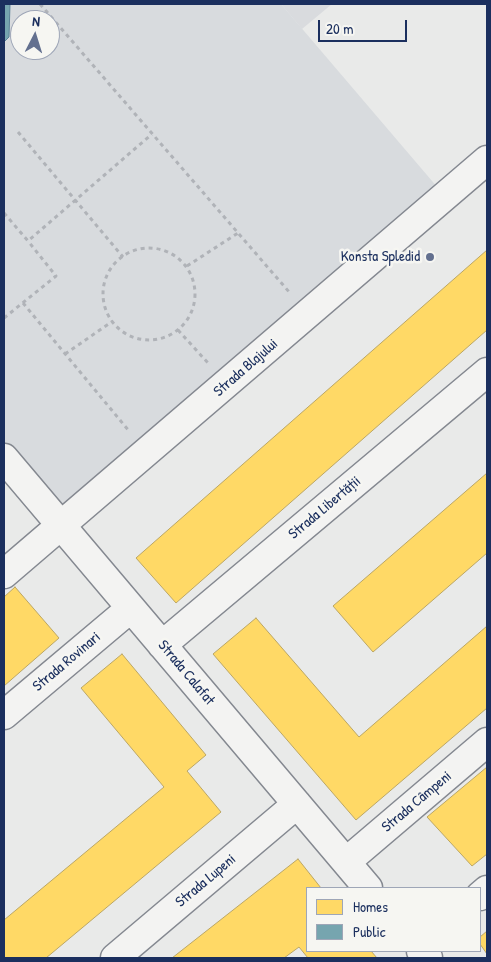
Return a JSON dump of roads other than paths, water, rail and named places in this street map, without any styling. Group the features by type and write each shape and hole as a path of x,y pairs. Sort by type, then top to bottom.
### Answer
{"street":[{"name":"Strada Blajului","path":"4,574 227,384 444,194 487,160"},
{"name":"Strada Libertății","path":"162,646 487,372"},
{"name":"Strada Calafat","path":"4,458 367,887"},
{"name":"Strada Rovinari","path":"4,715 131,608"},
{"name":"Strada Câmpeni","path":"346,862 487,742"},
{"name":"Strada Lupeni","path":"115,958 298,804"}],"place":[{"name":"Konsta Spledid","path":"430,257"}]}
